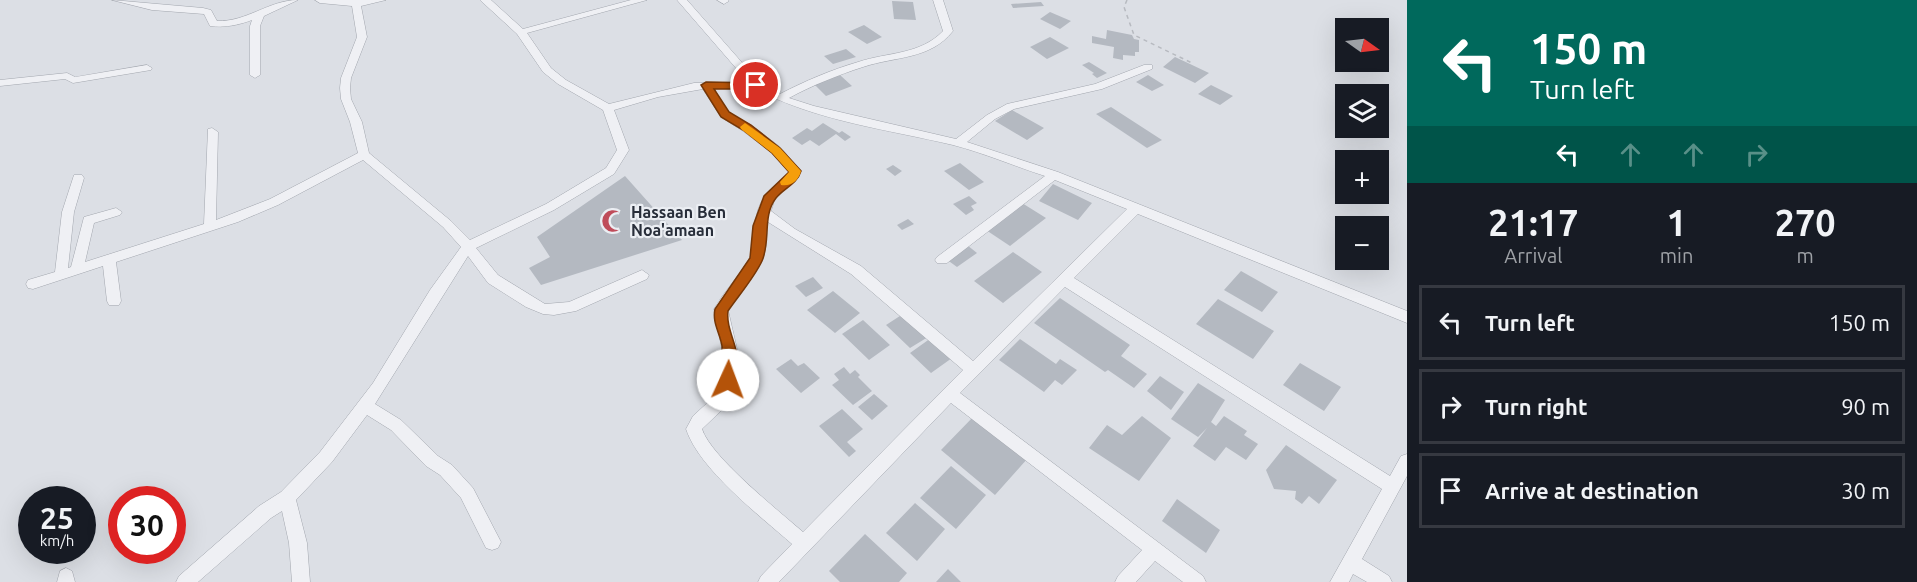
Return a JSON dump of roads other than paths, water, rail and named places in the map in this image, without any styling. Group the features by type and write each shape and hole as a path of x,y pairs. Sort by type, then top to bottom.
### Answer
{"street":[{"path":"117,0 208,12 213,24 219,25 293,0"},
{"path":"320,0 356,4 376,0"},
{"path":"185,582 265,512 287,498 326,457 366,406 468,246 550,207 610,171 616,164 623,150 608,108 562,82 547,70 521,32 485,0"},
{"path":"682,0 756,85 780,98 810,110 958,143 1053,175 1407,316"},
{"path":"780,98 798,88 861,63 883,57 919,53 938,44 948,31 938,0"},
{"path":"521,32 637,1"},
{"path":"356,4 362,37 346,78 345,88 346,99 356,122 364,155 422,202 468,246 494,279 543,309 554,310 571,307 642,274"},
{"path":"255,75 255,26 260,13"},
{"path":"958,143 991,117 1011,106 1098,87 1148,66"},
{"path":"0,82 67,76 73,80 147,68"},
{"path":"608,108 656,94 706,85 732,87 756,85"},
{"path":"706,85 725,115 776,150 795,171 794,175 770,196 763,212 756,259 722,309 720,319 729,342 728,380 722,400 698,422 694,429 696,438 708,454 804,544"},
{"path":"210,228 212,132"},
{"path":"33,284 61,273 210,228 274,202 364,155"},
{"path":"942,260 1053,175"},
{"path":"61,273 68,212 78,178"},
{"path":"767,582 973,370 1136,208"},
{"path":"77,268 88,220 117,212"},
{"path":"763,212 790,232 856,270 973,370"},
{"path":"109,259 114,302"},
{"path":"1064,279 1392,486"},
{"path":"950,394 1197,582"},
{"path":"366,406 396,425 432,460 446,470 466,493 492,542"},
{"path":"1339,582 1407,461"},
{"path":"287,498 298,543 302,582"},
{"path":"1124,582 1155,549"},
{"path":"1351,562 1383,582"}],"place":[{"name":"Hassaan Ben Noa'amaan","path":"613,221"}]}
